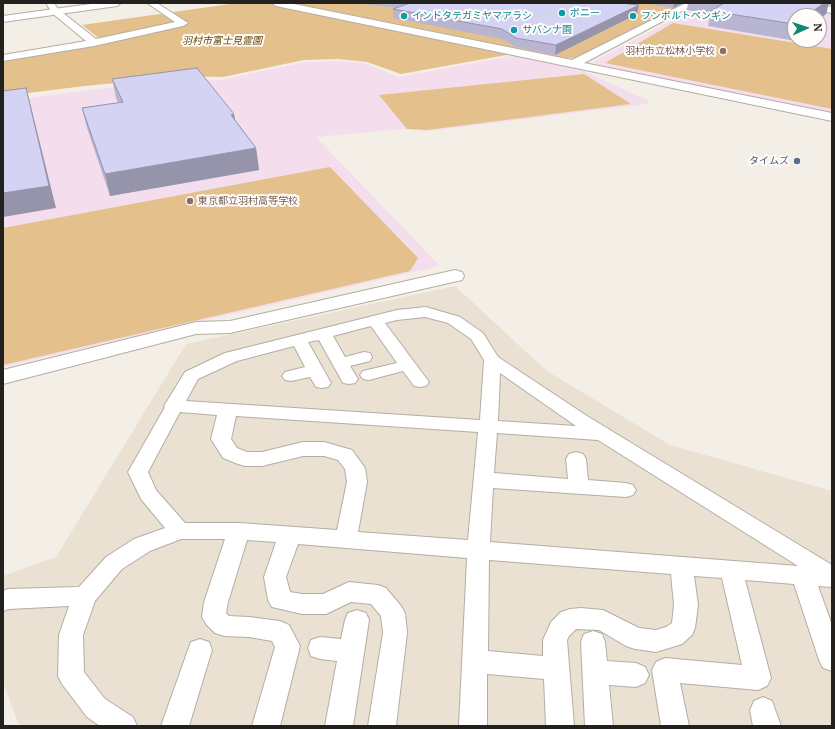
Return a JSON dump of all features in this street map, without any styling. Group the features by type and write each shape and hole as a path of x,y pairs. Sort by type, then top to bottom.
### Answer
{"street":[{"path":"3,19 52,7 117,3"},
{"path":"3,58 94,43 183,23 151,3"},
{"path":"276,3 832,117"},
{"path":"573,64 693,3"},
{"path":"784,3 832,10"},
{"path":"52,7 94,43"},
{"path":"3,377 196,328 230,327 455,276"}],"lane":[{"path":"180,531 148,494 138,472 173,406 191,376 231,357 375,321 426,312 454,320 477,336 492,360 604,434 832,577"},
{"path":"375,321 420,382"},
{"path":"324,334 349,379"},
{"path":"291,376 319,377 299,340"},
{"path":"340,364 364,357"},
{"path":"473,726 478,550 492,360"},
{"path":"369,375 408,365"},
{"path":"173,406 604,434"},
{"path":"228,410 221,439 230,453 245,459 262,459 303,450 324,449 345,455 355,468 357,482 346,540"},
{"path":"576,459 579,487"},
{"path":"484,480 626,490"},
{"path":"123,726 96,708 71,676 71,635 85,596 114,563 142,545 180,531 239,531 803,576 832,577"},
{"path":"239,531 216,602 214,617 224,626 249,627 280,632 288,646 266,726"},
{"path":"290,535 275,577 280,600 302,604 326,604 349,592 378,595 393,613 395,633 382,726"},
{"path":"560,726 555,640 560,629 570,619 603,620 635,638 656,641 673,636 683,628 686,605 681,566"},
{"path":"675,726 665,670 758,678 731,570"},
{"path":"803,576 832,660"},
{"path":"3,601 8,599 85,596"},
{"path":"339,726 357,620"},
{"path":"592,642 599,726"},
{"path":"320,648 352,651"},
{"path":"175,726 200,650"},
{"path":"475,661 557,670"},
{"path":"595,672 636,675"}],"shaded area":[{"name":"羽村市立松林小学校","path":"703,3 768,3 800,8 787,8 787,48 827,48 827,12 832,13 832,113 596,65 593,62"},
{"name":"東京都立羽村高等学校","path":"516,55 577,68 649,101 648,104 429,131 405,129 316,137 440,266 3,367 3,101 178,79 221,80 305,62 336,61 364,63 399,77"},
{"path":"455,286 547,371 670,445 832,491 832,726 19,726 3,682 3,576 56,557 186,344"}],"green space":[{"name":"羽村市富士見霊園","path":"237,3 266,3 512,54 401,74 367,62 338,59 304,60 223,77 186,76 3,96 3,59 104,42 82,25"},
{"path":"293,3 684,3 576,58 565,58"},
{"name":"羽村市立松林小学校","path":"673,23 787,42 787,48 832,49 832,109 605,63"},
{"path":"584,74 631,104 427,130 407,129 379,95"},
{"path":"330,167 418,258 410,271 3,365 3,228"}],"building":[{"path":"410,3 620,3 639,5 556,45 516,38 502,29 393,9"},
{"path":"724,3 824,3 817,8 787,8 787,23 711,11"},
{"path":"197,68 234,114 231,115 256,148 105,174 82,108 123,102 112,79"},
{"path":"26,88 49,186 3,193 3,91"}],"place":[{"name":"ポニー","path":"562,13"},
{"name":"インドタテガミヤマアラシ","path":"404,16"},
{"name":"フンボルトペンギン","path":"633,16"},
{"name":"サバンナ園","path":"514,30"},
{"name":"羽村市立松林小学校","path":"723,51"},
{"name":"タイムズ","path":"797,161"},
{"name":"東京都立羽村高等学校","path":"190,201"}]}
